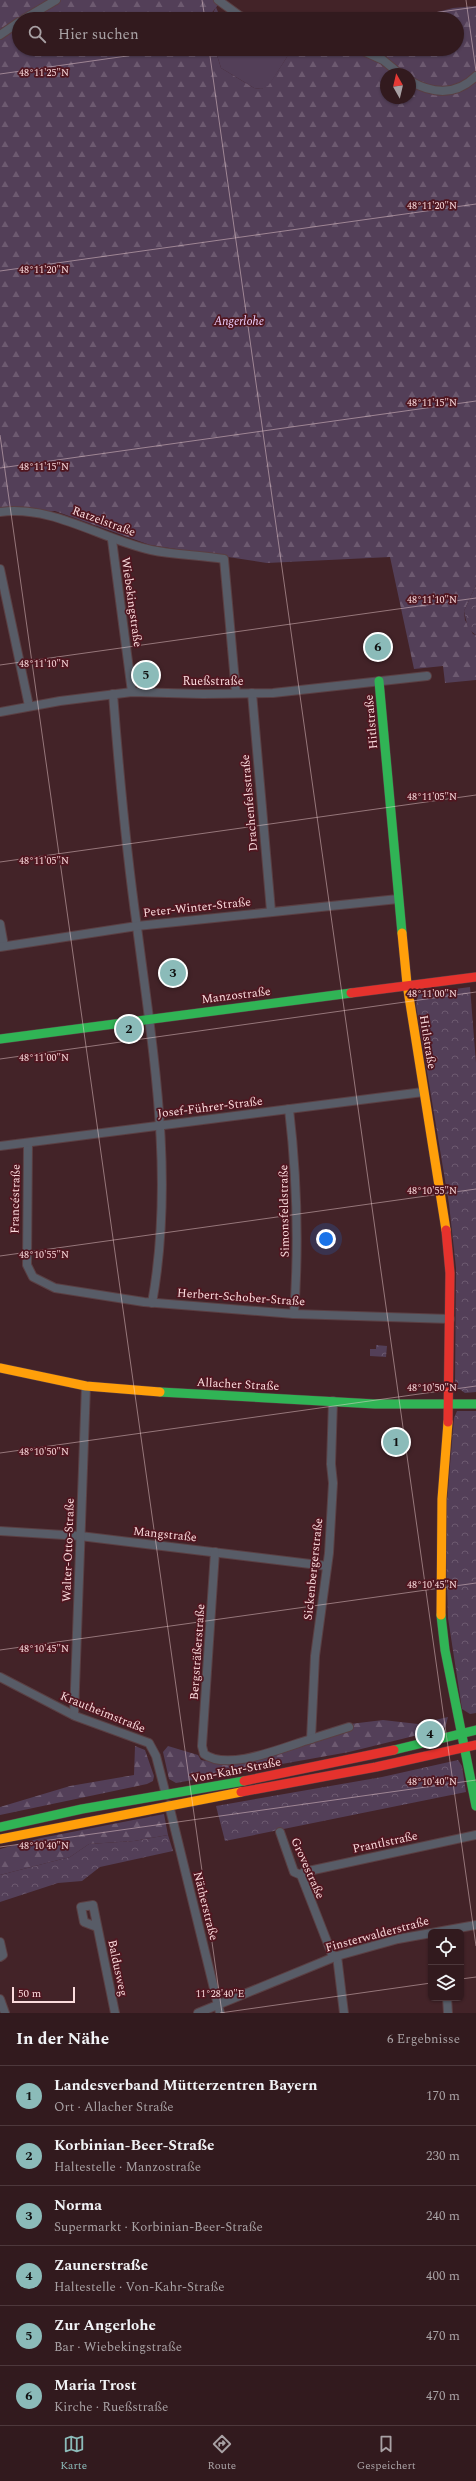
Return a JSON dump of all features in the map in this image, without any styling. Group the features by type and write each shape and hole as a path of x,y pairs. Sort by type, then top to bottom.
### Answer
{"street":[{"path":"36,12 56,0"},
{"path":"218,0 234,12"},
{"path":"0,35 12,27"},
{"path":"374,56 383,60 393,68"},
{"path":"416,84 423,88 438,92 455,90 476,76"},
{"name":"Ratzelstraße","path":"0,512 23,512 61,518 112,540 151,550 224,559 236,693"},
{"name":"Wiebekingstraße","path":"112,540 132,692"},
{"path":"0,569 29,706"},
{"name":"Rueßstraße","path":"0,712 29,706 132,692 252,693 427,676"},
{"name":"Hitlstraße","path":"379,681 407,984 423,1092 444,1215 450,1272 449,1405 442,1499 441,1612 445,1650 476,1806"},
{"name":"Drachenfelsstraße","path":"252,693 271,911"},
{"path":"113,694 121,802 136,926 151,1018 161,1126 161,1226 152,1303"},
{"name":"Peter-Winter-Straße","path":"2,947 136,926 398,899"},
{"path":"0,924 2,947"},
{"name":"Manzostraße","path":"0,1039 407,984 476,977"},
{"name":"Josef-Führer-Straße","path":"0,1146 423,1092"},
{"name":"Simonsfeldstraße","path":"289,1109 297,1208 294,1314"},
{"name":"Francéstraße","path":"28,1143 26,1265 33,1277"},
{"name":"Herbert-Schober-Straße","path":"33,1277 55,1288 152,1303 294,1314 450,1318"},
{"name":"Allacher Straße","path":"0,1368 86,1386 333,1401 449,1405 476,1404"},
{"name":"Walter-Otto-Straße","path":"74,1715 86,1386"},
{"name":"Sickenbergerstraße","path":"311,1739 315,1656 327,1566 333,1483 331,1464 333,1401"},
{"name":"Mangstraße","path":"0,1531 80,1536 327,1566"},
{"name":"Bergsträßerstraße","path":"215,1552 203,1731 204,1754 214,1759 240,1760 311,1739"},
{"name":"Krautheimstraße","path":"0,1677 74,1715 148,1743 156,1756 166,1795"},
{"path":"311,1739 349,1727"},
{"name":"Von-Kahr-Straße","path":"0,1827 37,1818 384,1753 476,1730"},
{"name":"Von-Kahr-Straße","path":"0,1839 169,1805 376,1767 476,1744"},
{"name":"Nätherstraße","path":"169,1805 220,2010"},
{"name":"Grovestraße","path":"280,1832 294,1872 300,1876 335,1957 344,2013"},
{"name":"Prantlstraße","path":"300,1876 304,1872 476,1835"},
{"name":"Finsterwalderstraße","path":"452,1929 476,1925"},
{"name":"Baldusweg","path":"97,1927 115,2013"},
{"name":"Finsterwalderstraße","path":"198,2013 220,2010 335,1957 428,1934"},
{"path":"0,1942 3,1955 0,1957"},
{"path":"0,1999 5,2013"},
{"path":"447,2001 448,2013"}],"green space":[{"name":"Angerlohe","path":"0,0 222,0 212,12 12,12 12,56 217,56 221,68 254,88 261,89 268,86 287,56 464,56 464,12 437,12 453,8 476,6 476,585 464,611 465,620 473,634 476,635 476,680 445,683 443,666 414,669 390,557 267,563 150,545 55,511 0,514"},
{"path":"216,7 218,12 214,12"},
{"path":"217,56 287,56 268,87 261,89 254,88 221,68"},
{"path":"476,585 476,635 468,629 464,611"},
{"path":"470,987 476,1063 476,1392 465,1393 455,1386 456,1268 449,1204 416,1005 418,994"},
{"path":"376,1345 387,1346 386,1357 370,1356 370,1349 376,1349"},
{"path":"457,1411 476,1411 476,1713 470,1714 462,1709 448,1618 446,1557 447,1501 454,1418"},
{"path":"448,1717 445,1728 429,1732 428,1730 422,1731 422,1734 349,1752 176,1783 169,1779 163,1752 168,1746 198,1755 201,1760 220,1762 238,1761 276,1754 349,1731 350,1724 383,1720 418,1724"},
{"path":"135,1746 145,1750 154,1776 153,1781 147,1784 0,1815 0,1807 70,1786 134,1775"},
{"path":"458,1760 462,1766 466,1792 225,1841 216,1806 382,1777"},
{"path":"164,1814 168,1835 134,1841 89,1844 70,1857 0,1875 0,1849 41,1838"},
{"path":"168,1835 173,1851 100,1867 82,1881 58,1883 0,1902 0,1875 70,1857 89,1844 134,1841"}],"traffic: fast":[{"path":"379,681 402,933"},
{"path":"0,1039 351,993"},
{"path":"160,1392 375,1404 476,1404"},
{"path":"441,1615 445,1650 476,1806"},
{"path":"394,1750 476,1730"},
{"path":"0,1827 82,1809 244,1781"}],"traffic: slow":[{"path":"402,933 407,984 446,1230"},
{"path":"0,1368 86,1386 160,1392"},
{"path":"441,1615 442,1499 448,1422"},
{"path":"0,1839 241,1792"}],"traffic: jam":[{"path":"351,993 476,977"},
{"path":"446,1230 450,1273 448,1422"},
{"path":"241,1792 376,1767 476,1745"},
{"path":"244,1781 394,1750"}],"place":[{"name":"Maria Trost","path":"378,647"},
{"name":"Zur Angerlohe","path":"146,675"},
{"name":"Norma","path":"173,973"},
{"name":"Korbinian-Beer-Straße","path":"129,1029"},
{"name":"Landesverband Mütterzentren Bayern","path":"396,1442"},
{"name":"Zaunerstraße","path":"430,1734"}]}
